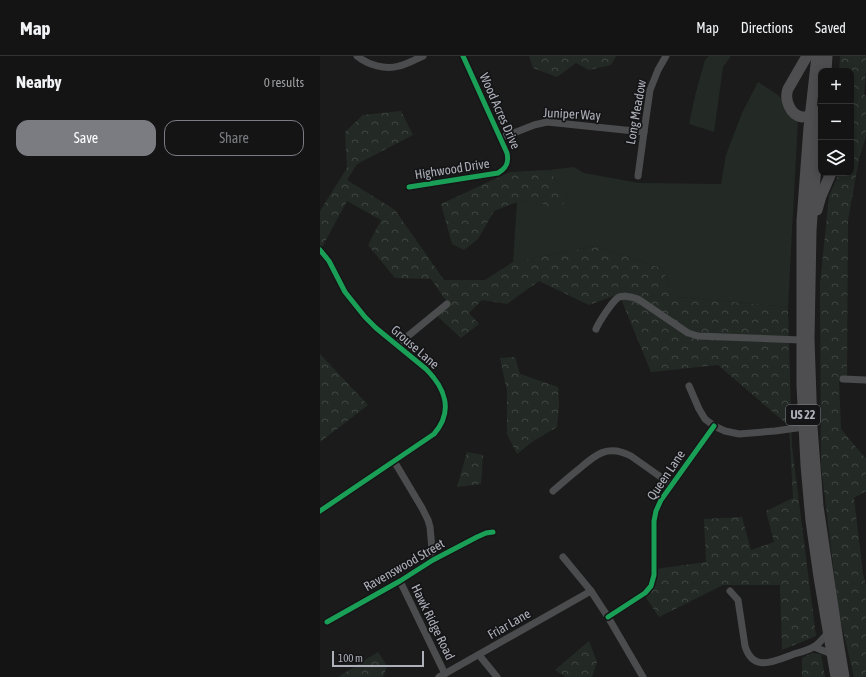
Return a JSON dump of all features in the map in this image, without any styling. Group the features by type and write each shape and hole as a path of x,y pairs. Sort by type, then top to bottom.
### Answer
{"highway":[{"path":"807,56 786,92 787,100 790,109 799,116 804,117 817,113"},
{"name":"US 22","path":"817,56 817,127 811,231 810,339 812,427 818,506 844,677"},
{"path":"826,68 827,56"},
{"name":"US 22","path":"817,127 802,221 801,340 804,427 811,521 836,677"},
{"path":"811,231 821,196 830,176"},
{"path":"838,641 849,677"}],"street":[{"path":"357,56 373,65 389,68 399,67 423,56"},
{"name":"Wood Acres Drive","path":"463,56 509,158 505,169 498,173"},
{"name":"Long Meadow","path":"638,176 650,90 658,70 666,56"},
{"name":"Juniper Way","path":"501,138 534,124 547,122 644,132"},
{"name":"Highwood Drive","path":"409,187 498,173"},
{"name":"Grouse Lane","path":"320,250 330,261 345,292 365,317 376,328 434,376 444,396 446,408 441,424 434,434 320,511"},
{"path":"596,328 618,297 630,296 638,299 688,332 698,336 801,340"},
{"path":"397,345 447,304"},
{"path":"843,380 866,380"},
{"path":"689,386 705,419 714,426 725,431 739,434 804,427"},
{"name":"Queen Lane","path":"608,617 646,593 651,586 654,575 654,521 656,511 661,500 714,426"},
{"path":"553,491 591,458 604,451 611,450 631,456 672,485"},
{"path":"394,461 428,520 433,560"},
{"name":"Ravenswood Street","path":"327,622 400,581 433,560 477,537 493,532"},
{"path":"563,557 591,591 643,677"},
{"name":"Hawk Ridge Road","path":"400,581 442,676"},
{"name":"Friar Lane","path":"442,676 591,591"},
{"path":"730,591 738,600 745,646 747,652 753,660 764,663 771,662 814,647 828,633"},
{"path":"814,647 832,654"},
{"path":"479,655 497,677"}],"green space":[{"path":"529,56 616,56 611,65 589,70 576,63 557,77 533,68"},
{"path":"709,56 731,56 723,67 714,132 689,124 705,60"},
{"path":"840,56 866,56 864,94 866,97 866,136 859,159 848,220 847,380 839,381 841,429 866,459 866,491 854,498 863,574 866,585 866,677 854,677 839,614 821,466 820,284 829,196 838,176 854,176 854,68 839,68"},
{"path":"758,82 778,95 798,118 788,307 678,297 661,268 597,246 513,262 517,202 569,199 549,170 574,167 584,173 639,183 721,184 726,155 742,113"},
{"path":"401,111 413,135 357,164 347,180 395,210 444,280 485,280 513,262 597,246 661,268 678,297 788,307 792,447 816,636 782,650 780,585 723,585 659,617 643,593 652,583 656,569 706,562 704,519 742,517 751,550 774,542 766,511 793,498 789,426 718,365 651,372 619,294 589,305 539,281 507,304 482,300 469,313 479,324 461,338 436,315 449,305 431,279 395,278 368,245 381,220 347,201 320,251 320,211 347,168 345,132 363,115"},
{"path":"549,170 569,199 553,212 540,201 517,202 494,211 478,239 464,250 452,244 441,204 510,172"},
{"path":"320,354 368,405 320,442"},
{"path":"515,357 520,374 558,387 559,406 557,427 532,442 517,454 507,434 507,391 500,358"},
{"path":"467,452 483,455 481,484 457,487"},
{"path":"589,641 597,662 592,677 566,677 555,670"},
{"path":"378,652 387,666 383,677 338,677"},
{"path":"812,653 821,654 825,677 802,677 802,658"}],"cycle path":[{"path":"409,187 498,173 507,164 507,153 463,56"},
{"path":"320,250 329,261 345,292 365,317 433,376 445,400 444,417 434,434 320,511"},
{"path":"608,617 645,593 651,586 654,575 654,521 656,511 661,500 714,426"},
{"path":"327,622 400,581 433,560 477,537 493,532"}]}
